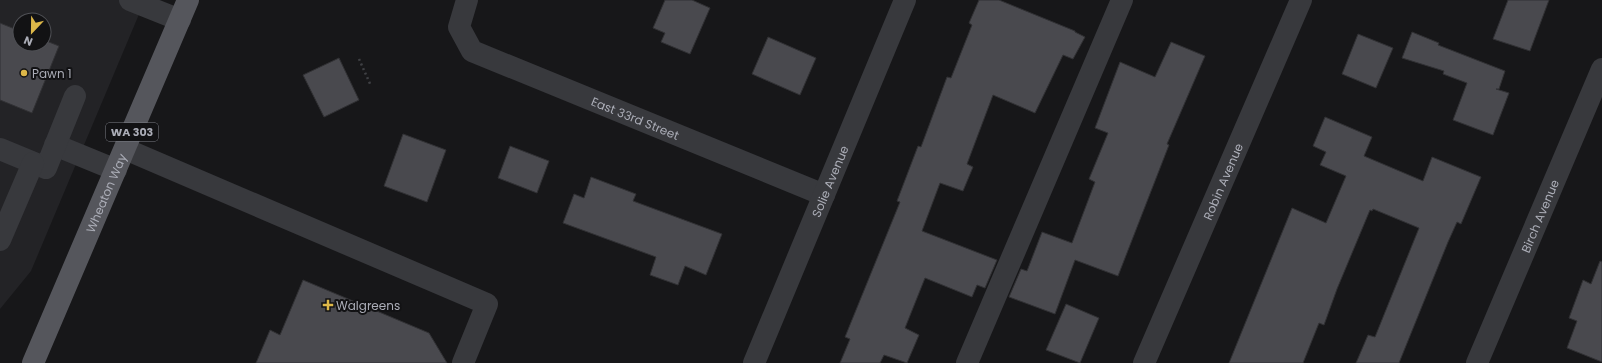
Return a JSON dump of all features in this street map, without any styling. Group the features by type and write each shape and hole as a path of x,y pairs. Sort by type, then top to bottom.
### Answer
{"main road":[{"name":"Wheaton Way","path":"33,363 188,0"}],"street":[{"path":"130,0 180,20"},
{"name":"East 33rd Street","path":"467,0 459,27 472,51 824,195"},
{"name":"Solie Avenue","path":"754,363 905,0"},
{"path":"967,363 1122,0"},
{"name":"Robin Avenue","path":"1144,363 1300,0"},
{"name":"Birch Avenue","path":"1477,363 1602,69"},
{"path":"0,149 46,168 75,96"},
{"path":"55,145 116,170"},
{"path":"125,149 487,304 463,363"},
{"path":"0,240 33,163"}],"path":[{"path":"359,59 370,86"}],"shaded area":[{"path":"0,0 145,0 31,271 0,309"}],"building":[{"path":"665,0 692,0 710,8 690,54 661,42 665,33 653,28"},
{"path":"979,0 999,0 1075,31 1085,37 1073,59 1063,55 1035,113 993,95 967,164 973,167 963,191 940,183 922,231 997,260 985,288 977,285 972,297 925,278 905,328 919,335 907,363 884,355 880,363 840,363 850,339 845,337 900,202 897,201 918,146 921,147 947,77 951,78 972,25 969,23"},
{"path":"1508,0 1549,0 1530,51 1493,39"},
{"name":"Pawn 1","path":"0,23 12,28 12,52 52,52 52,43 59,46 32,113 0,100"},
{"path":"1412,32 1439,43 1438,45 1505,71 1499,89 1496,89 1509,93 1493,135 1453,120 1467,83 1443,74 1444,71 1402,58"},
{"path":"1358,34 1393,48 1376,88 1342,74"},
{"path":"768,37 816,58 800,95 752,74"},
{"path":"1171,42 1205,56 1167,144 1169,145 1118,276 1075,260 1055,314 1009,297 1021,269 1027,271 1042,232 1072,243 1095,182 1089,179 1108,133 1095,128 1120,62 1155,77"},
{"path":"339,58 359,100 324,117 303,75"},
{"path":"1325,117 1372,137 1364,156 1423,181 1432,157 1481,177 1461,224 1457,222 1448,242 1399,363 1356,363 1368,335 1375,337 1419,228 1373,209 1372,211 1370,210 1337,289 1324,325 1319,323 1303,363 1229,363 1292,208 1326,223 1346,176 1320,165 1326,152 1313,146"},
{"path":"403,134 446,150 427,202 384,186"},
{"path":"510,146 549,161 537,193 498,178"},
{"path":"591,177 636,194 633,201 722,234 706,275 685,266 678,285 650,275 656,257 563,223 574,194 584,198"},
{"path":"1600,261 1602,262 1602,362 1567,348 1577,321 1569,318 1583,280 1591,284"},
{"name":"Walgreens","path":"303,280 429,333 447,363 256,363 270,330 280,335"},
{"path":"1066,304 1099,318 1080,363 1046,350"}],"place":[{"name":"Pawn 1","path":"24,73"},
{"name":"Walgreens","path":"328,305"}]}
